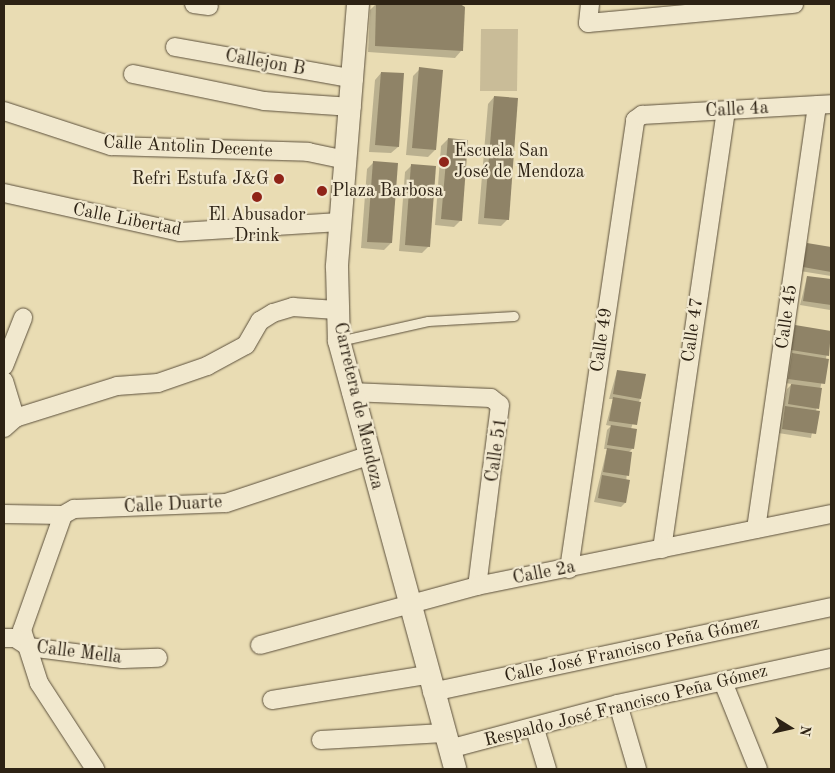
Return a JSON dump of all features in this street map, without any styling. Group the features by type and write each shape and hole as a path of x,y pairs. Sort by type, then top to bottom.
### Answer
{"street":[{"name":"Carretera de Mendoza","path":"358,4 352,107 340,222 336,310 339,341 368,456 449,750"},
{"path":"590,4 588,23 708,9 794,4"},
{"name":"Callejon B","path":"175,47 354,79"},
{"path":"133,74 264,101 352,107"},
{"name":"Calle 4a","path":"642,115 824,104"},
{"name":"Calle 45","path":"756,529 824,104"},
{"name":"Calle Antolin Decente","path":"4,111 112,146 308,152 347,160"},
{"name":"Calle 47","path":"662,549 726,111"},
{"name":"Calle 49","path":"569,569 635,120 642,115"},
{"name":"Calle Libertad","path":"4,193 180,232 340,222"},
{"path":"4,381 10,423 117,386 158,383 207,366 246,345 260,321 273,312 293,307 336,310"},
{"path":"4,366 23,318"},
{"name":"Calle 51","path":"351,392 491,398 500,405 477,586"},
{"name":"Calle Duarte","path":"4,514 63,515 74,509 226,503 368,456"},
{"name":"Calle 2a","path":"260,645 477,586 569,569 831,514"},
{"path":"63,515 22,630 39,683 95,769"},
{"name":"Calle José Francisco Peña Gómez","path":"272,700 430,684 831,607"},
{"name":"Calle Mella","path":"4,638 15,638 29,647 122,659 158,658"},
{"name":"Respaldo José Francisco Peña Gómez","path":"321,740 449,750 618,704 831,658"},
{"path":"723,682 758,769"},
{"path":"618,704 637,769"},
{"path":"535,728 547,769"}],"lane":[{"path":"339,341 428,321 514,316"}],"shaded area":[{"path":"481,29 518,29 517,91 480,91"}],"building":[{"path":"376,4 460,4 465,7 463,51 375,46"},
{"path":"419,67 443,70 436,150 412,148"},
{"path":"381,72 404,73 399,147 375,145"},
{"path":"494,96 518,98 509,220 484,218"},
{"path":"448,138 468,140 462,221 441,219"},
{"path":"373,161 398,163 392,243 367,242"},
{"path":"411,164 436,166 430,247 405,245"},
{"path":"807,243 831,247 831,272 803,267"},
{"path":"807,276 831,279 831,305 803,301"},
{"path":"795,325 831,331 829,356 791,350"},
{"path":"792,353 829,359 825,384 788,379"},
{"path":"617,370 646,374 641,399 613,394"},
{"path":"791,384 822,388 819,409 788,404"},
{"path":"613,397 641,402 637,425 609,421"},
{"path":"785,406 820,411 816,434 782,429"},
{"path":"611,425 637,429 634,449 607,445"},
{"path":"607,448 632,452 629,476 603,472"},
{"path":"602,475 630,480 626,503 598,498"}],"place":[{"name":"Escuela San José de Mendoza","path":"444,162"},
{"name":"Refri Estufa J&G","path":"279,179"},
{"name":"Plaza Barbosa","path":"322,191"},
{"name":"El Abusador Drink","path":"257,197"}]}
